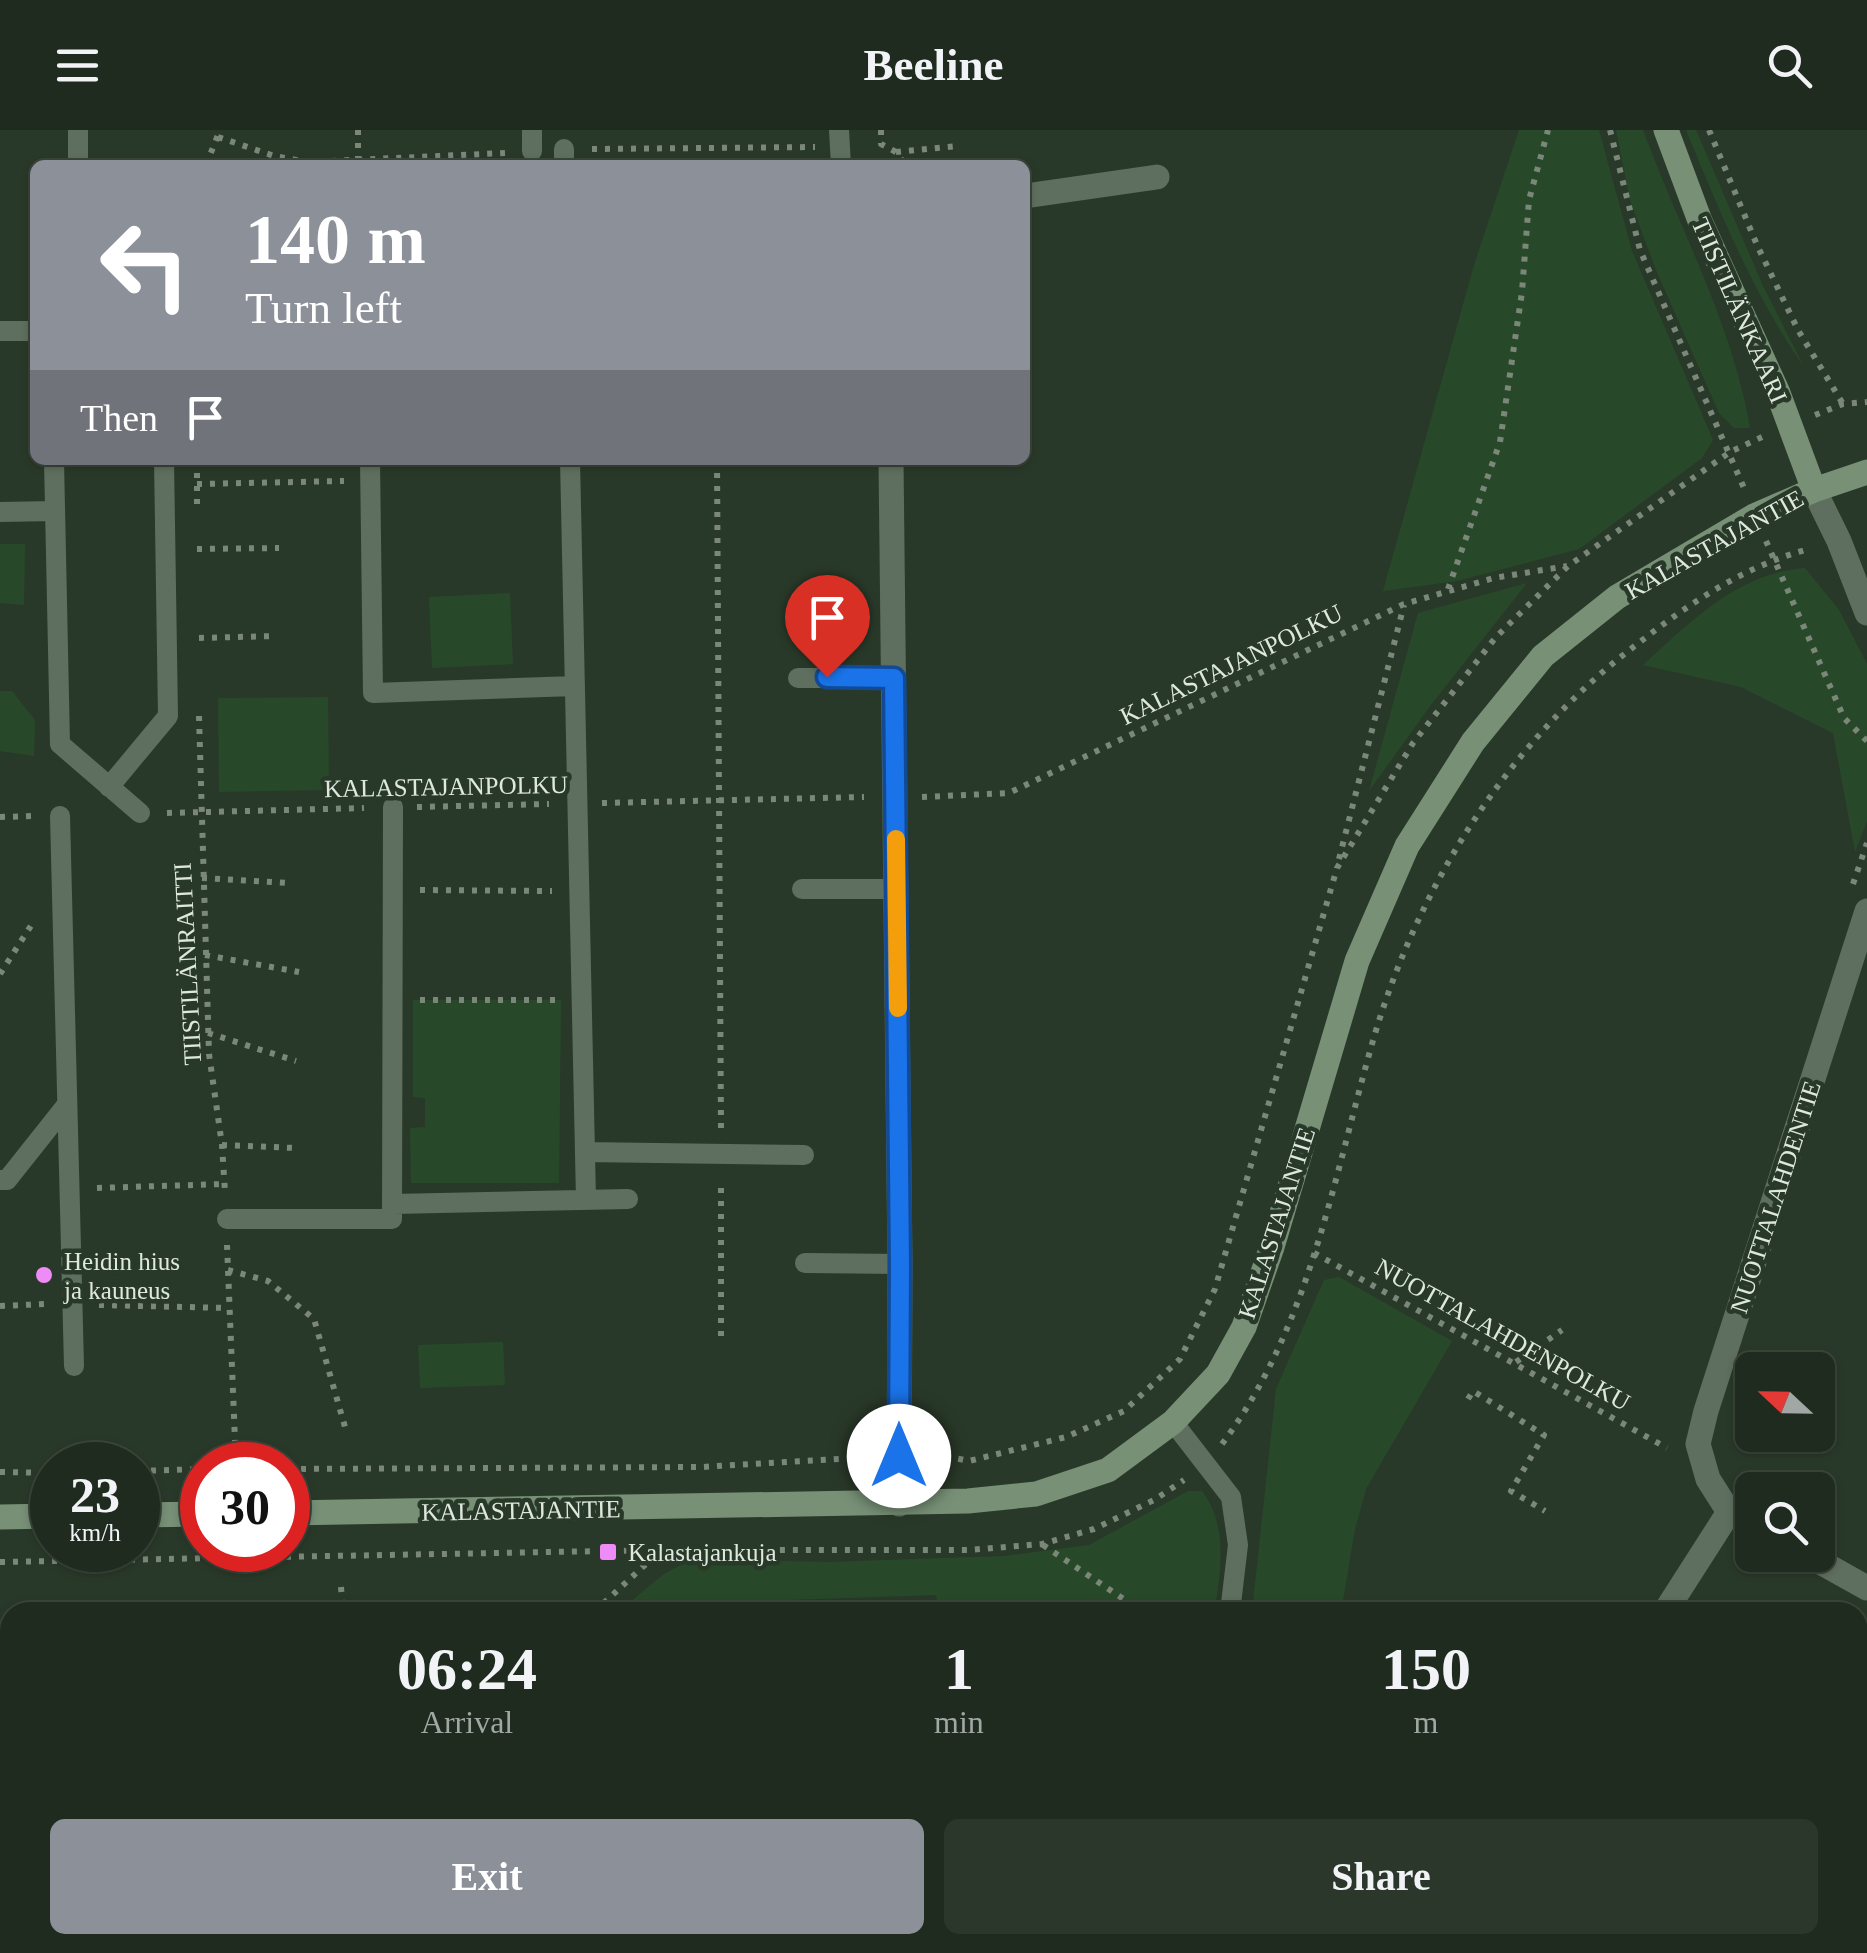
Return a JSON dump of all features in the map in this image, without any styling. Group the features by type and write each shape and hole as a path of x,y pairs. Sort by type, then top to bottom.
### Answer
{"main road":[{"name":"TIISTILÄNKAARI","path":"1666,130 1814,490"},
{"name":"KALASTAJANTIE","path":"310,1513 899,1504 1036,1494 1108,1470 1174,1422 1218,1374 1244,1327 1272,1247 1357,960 1407,846 1473,742 1543,656 1617,596 1754,516 1867,472"},
{"path":"0,1517 30,1516"}],"street":[{"path":"1030,195 1156,177"},
{"path":"892,465 899,1504"},
{"path":"1814,490 1867,613"},
{"name":"NUOTTALAHDENTIE","path":"1729,1512 1708,1479 1698,1444 1867,911"},
{"path":"1671,1602 1729,1512 1735,1515"},
{"path":"1835,1570 1867,1588"}],"lane":[{"path":"78,130 78,160"},
{"path":"839,130 841,160"},
{"path":"0,331 30,331"},
{"path":"54,465 60,744 140,814"},
{"path":"109,787 168,716 164,465"},
{"path":"570,465 586,1200"},
{"path":"371,470 373,693 575,686"},
{"path":"0,512 55,512"},
{"path":"798,678 894,678"},
{"path":"227,1219 392,1219 393,807"},
{"path":"60,816 64,1108 74,1366"},
{"path":"802,889 897,889"},
{"path":"0,1180 7,1180 64,1108"},
{"path":"585,1152 804,1155"},
{"path":"392,1204 628,1199"},
{"path":"804,1263 900,1264"},
{"path":"1174,1422 1230,1498 1238,1545 1231,1602"}],"path":[{"path":"208,160 220,130"},
{"path":"358,130 358,160"},
{"path":"881,130 881,144 896,152 901,160"},
{"path":"1447,590 1500,442 1522,292 1529,200 1548,130"},
{"path":"1610,130 1640,250 1844,718 1867,741"},
{"path":"1709,130 1798,330 1842,404"},
{"path":"896,152 959,146"},
{"path":"495,160 496,153"},
{"path":"1336,868 1414,743 1496,637 1568,566 1730,452 1842,404 1867,402"},
{"path":"197,516 198,465"},
{"path":"717,465 721,1336"},
{"path":"197,484 371,470"},
{"path":"197,533 197,567"},
{"path":"0,1562 661,1550 969,1550 1042,1544 1094,1529 1154,1500 1207,1464 1262,1383 1284,1340 1314,1252 1373,1039 1396,972 1448,860 1510,770 1592,680 1690,603 1775,558 1839,541"},
{"path":"196,549 279,548"},
{"name":"KALASTAJANPOLKU","path":"915,798 1010,793 1404,604 1494,578 1568,566"},
{"path":"968,1461 1066,1437 1124,1411 1180,1359 1215,1288 1336,868 1404,604"},
{"path":"198,620 199,657"},
{"path":"199,638 276,636"},
{"name":"TIISTILÄNRAITTI","path":"199,715 208,1034 225,1184 235,1442"},
{"name":"KALASTAJANPOLKU","path":"200,812 873,797"},
{"path":"202,878 290,883"},
{"path":"393,890 562,890 562,914 580,914"},
{"path":"205,955 299,972"},
{"path":"393,998 582,1001"},
{"path":"208,1034 296,1060"},
{"path":"222,1145 296,1148"},
{"path":"70,1188 225,1184"},
{"name":"NUOTTALAHDENPOLKU","path":"1314,1252 1672,1451"},
{"path":"228,1270 268,1281 314,1319 345,1427"},
{"path":"0,1306 228,1308"},
{"path":"1516,1362 1562,1330"},
{"path":"1468,1399 1473,1391 1544,1435 1511,1491 1545,1511"},
{"path":"310,1470 702,1467 860,1457"},
{"path":"0,1472 30,1473"},
{"path":"1042,1544 1128,1602"},
{"path":"605,1602 661,1550"},
{"path":"341,1586 342,1602"}],"green space":[{"path":"1519,130 1599,130 1632,251 1713,440 1702,458 1579,549 1457,581 1383,591 1474,265"},
{"path":"1616,130 1643,130 1718,314 1750,428 1734,428 1719,413 1630,200"},
{"path":"1686,130 1696,130 1763,286 1804,367 1753,282"},
{"path":"0,544 25,544 24,605 0,603"},
{"path":"1805,568 1839,610 1867,664 1867,821 1855,852 1833,733 1741,687 1643,665 1716,602 1758,579"},
{"path":"1527,583 1430,706 1369,791 1418,613"},
{"path":"510,593 513,664 432,668 429,597"},
{"path":"0,691 12,691 35,720 34,756 0,751"},
{"path":"328,697 329,790 219,792 218,698"},
{"path":"413,1000 561,1000 559,1183 411,1183 410,1128 425,1127 425,1098 413,1097"},
{"path":"1339,1277 1452,1341 1366,1489 1343,1602 1253,1602 1276,1389 1324,1280"},
{"path":"503,1342 505,1385 420,1388 418,1345"},
{"path":"1188,1491 1202,1491 1219,1534 1215,1602 937,1602 936,1595 630,1602 664,1574 692,1559 829,1562 1004,1556 1089,1545"}],"slow traffic":[{"path":"896,839 898,1008"}],"place":[{"name":"Heidin hius ja kauneus","path":"44,1275"},
{"name":"Kalastajankuja","path":"608,1552"}],"route":[{"path":"827,677 894,678 899,1456"}]}
